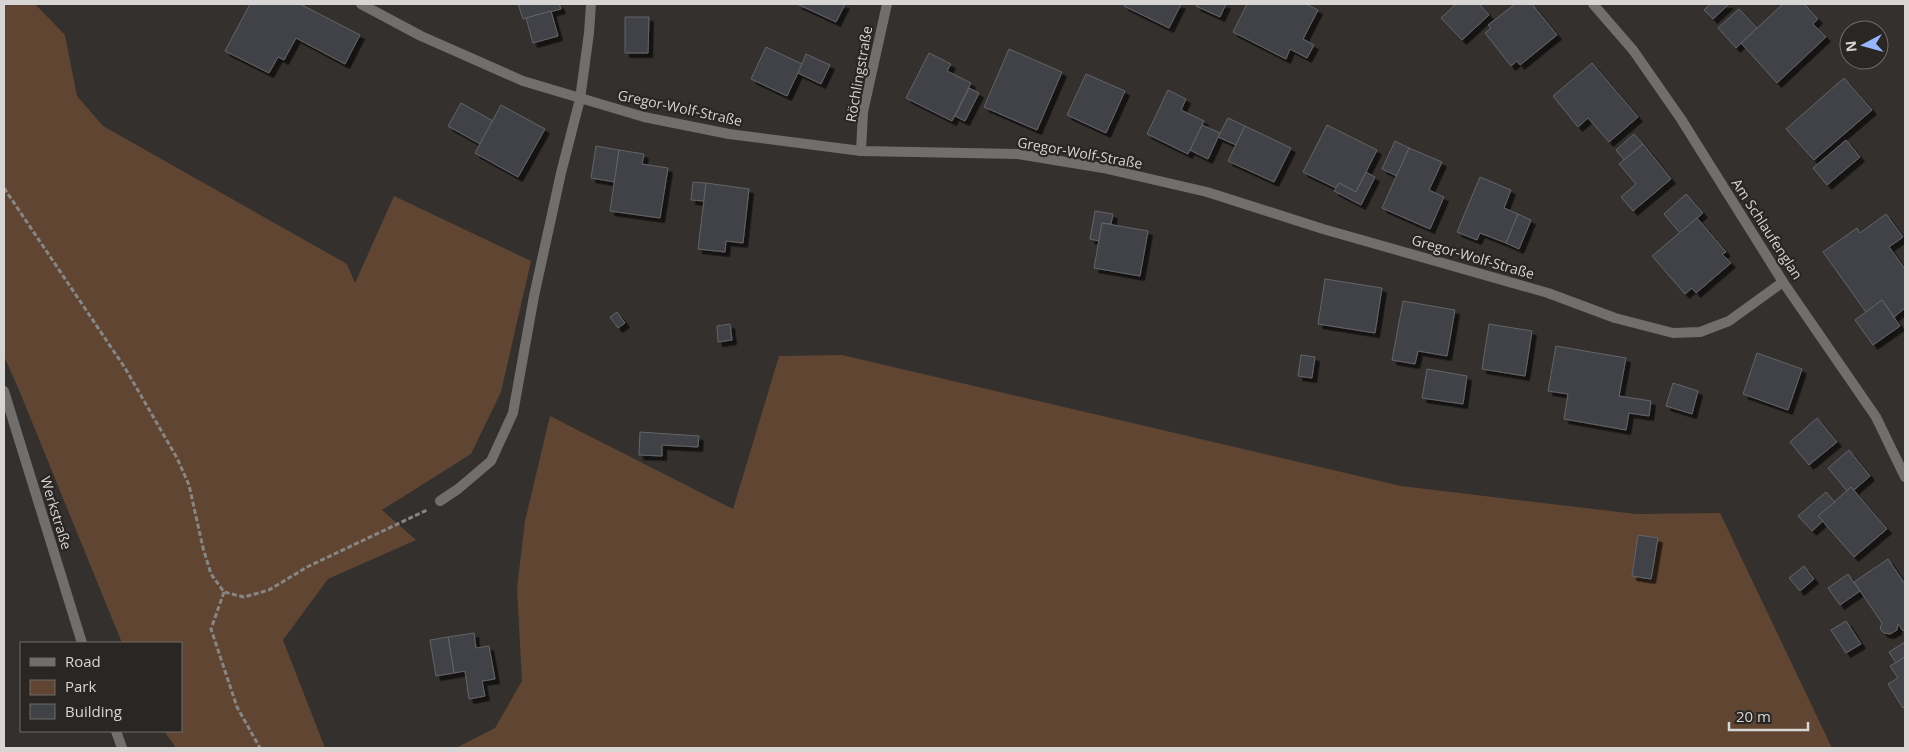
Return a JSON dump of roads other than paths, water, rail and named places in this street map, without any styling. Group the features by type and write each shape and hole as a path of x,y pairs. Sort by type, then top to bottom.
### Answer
{"street":[{"name":"Gregor-Wolf-Straße","path":"361,4 421,36 523,81 644,117 729,134 861,151 1018,154 1113,170 1207,192 1323,229 1548,293 1615,318 1673,333 1700,332 1729,321 1784,282"},
{"path":"440,501 458,490 491,461 513,414 534,296 561,173 580,99 591,4"},
{"name":"Röchlingstraße","path":"861,151 863,112 887,4"},
{"name":"Am Schlaufenglan","path":"1593,4 1633,50 1681,119 1784,282 1876,417 1905,477"},
{"name":"Werkstraße","path":"4,391 82,642"},
{"path":"116,732 122,748"}]}
